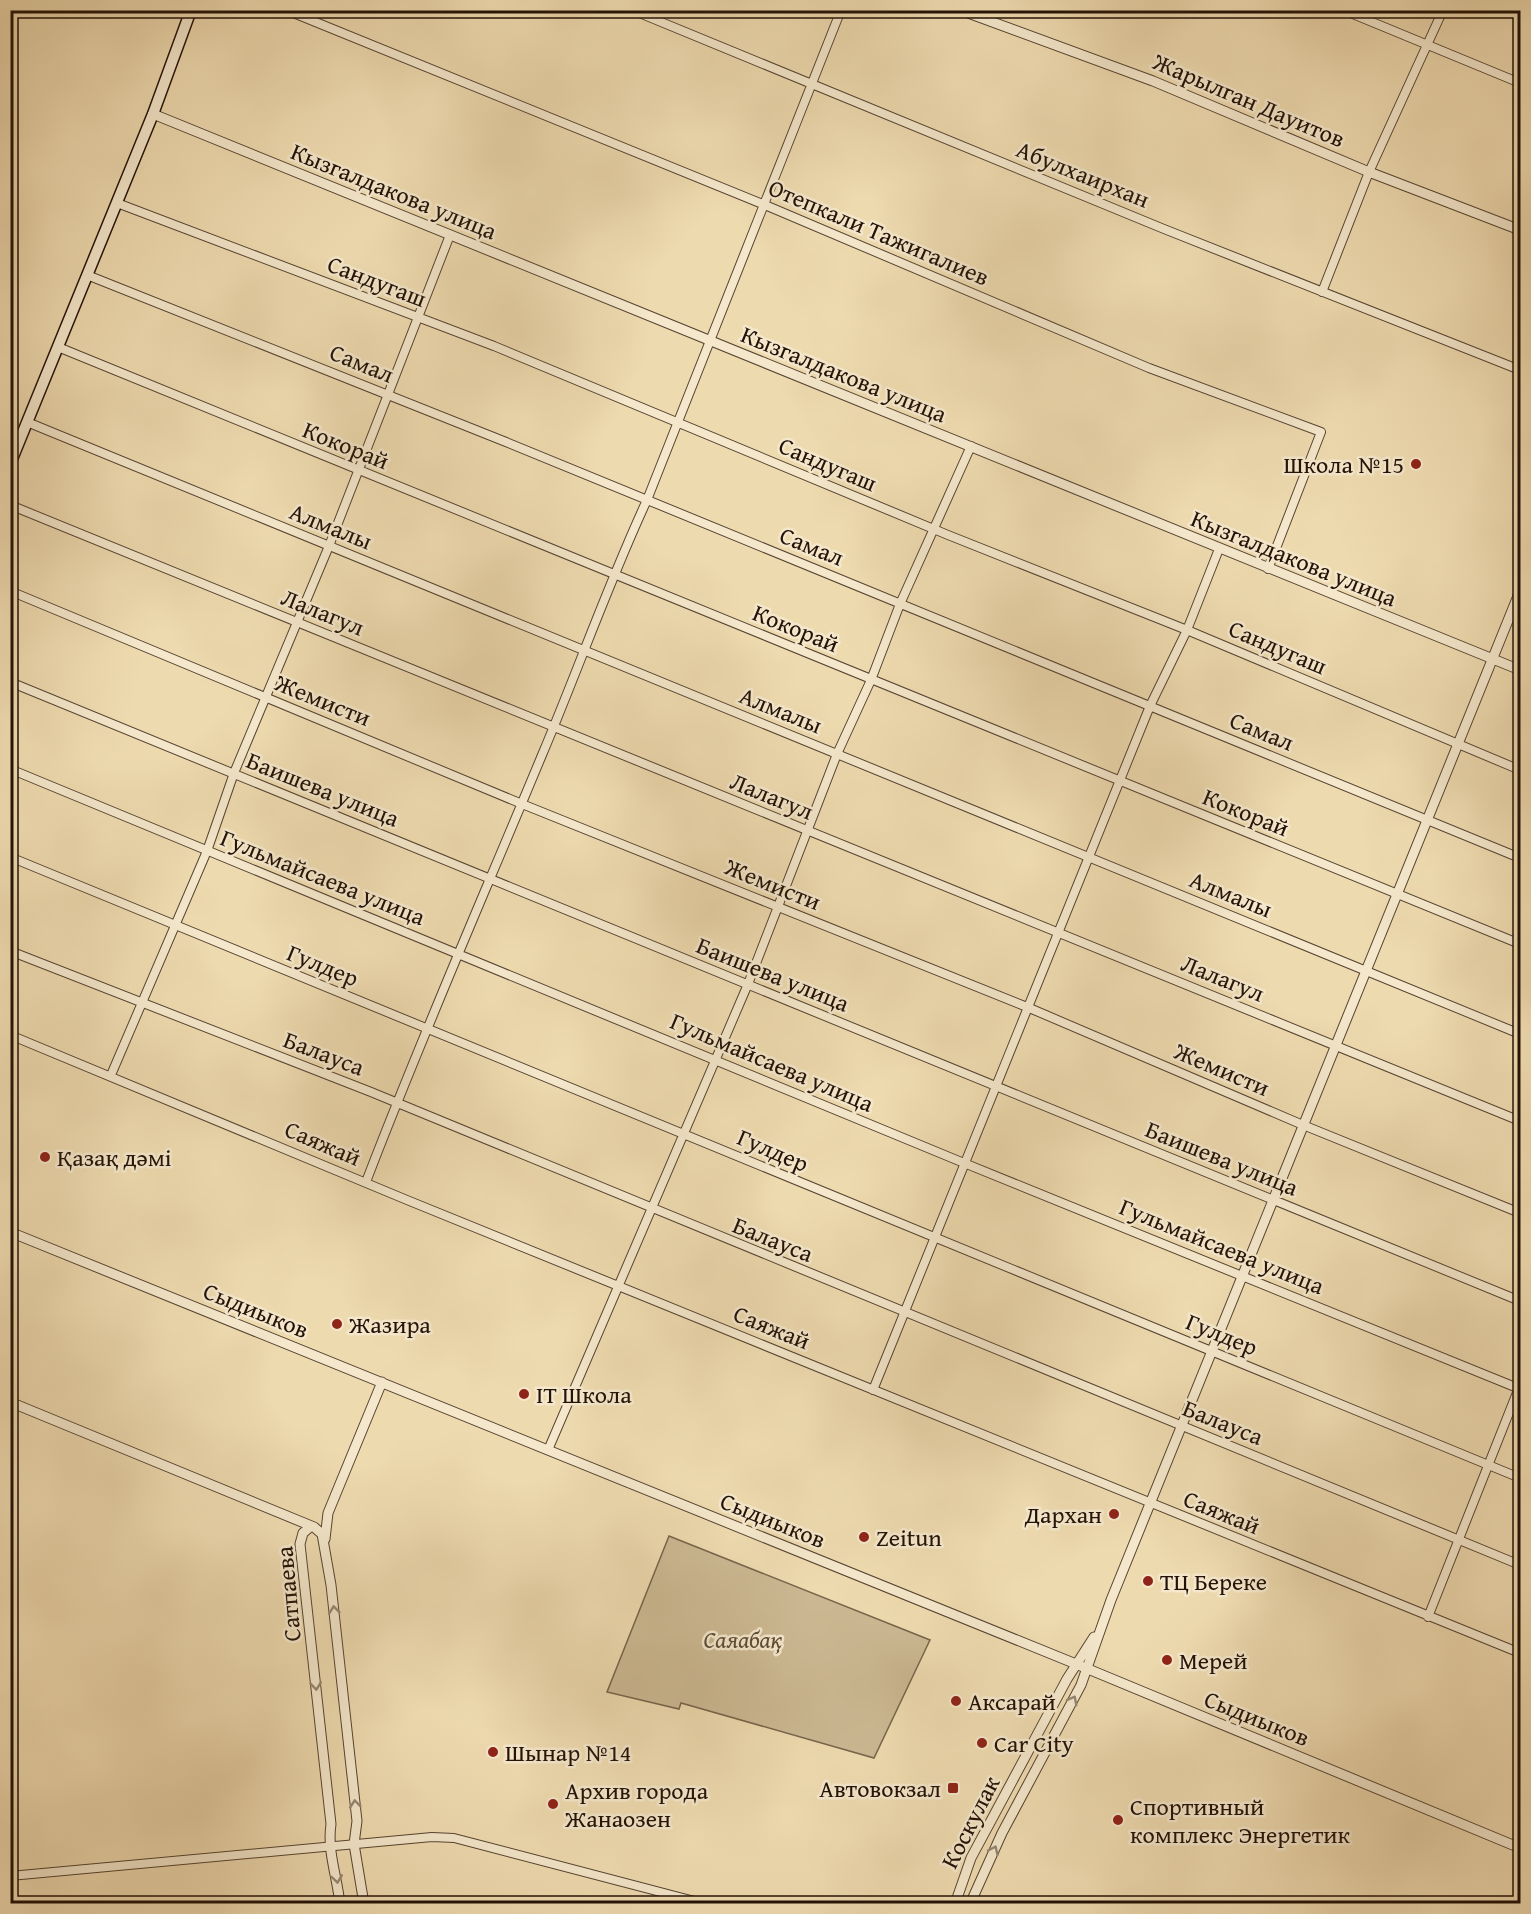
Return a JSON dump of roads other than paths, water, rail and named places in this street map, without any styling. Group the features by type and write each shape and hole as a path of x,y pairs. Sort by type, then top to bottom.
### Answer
{"main road":[{"path":"10,464 153,114 191,10"}],"street":[{"name":"Отепкали Тажигалиев","path":"286,10 765,205 1149,368 1321,432 1268,568"},
{"name":"Абулхаирхан","path":"632,10 1322,292 1521,370"},
{"path":"366,1182 458,953 492,879 554,727 612,574 647,500 841,10"},
{"name":"Жарылган Дауитов","path":"960,10 1153,81 1369,172 1521,230"},
{"path":"1343,10 1521,83"},
{"path":"1322,292 1369,172 1443,10"},
{"name":"Кызгалдакова улица","path":"153,114 1521,670"},
{"name":"Сандугаш","path":"117,202 420,318 932,529 1187,630 1521,770"},
{"path":"111,1075 207,850 264,697 360,471 450,235"},
{"name":"Самал","path":"87,275 389,395 1521,858"},
{"name":"Кокорай","path":"58,347 1119,782 1521,944"},
{"name":"Алмалы","path":"27,422 1521,1034"},
{"path":"548,1450 748,984 837,754 871,680 900,604 971,446"},
{"name":"Лалагул","path":"10,505 807,832 1336,1044 1521,1121"},
{"path":"873,1390 1150,706 1187,630 1219,549"},
{"name":"Жемисти","path":"10,591 522,804 1027,1007 1303,1125 1521,1213"},
{"path":"1107,1610 1521,591"},
{"name":"Баишева улица","path":"10,682 1521,1301"},
{"name":"Гульмайсаева улица","path":"10,769 964,1163 1520,1387"},
{"name":"Гулдер","path":"10,858 1521,1478"},
{"name":"Балауса","path":"10,951 397,1103 904,1314 1521,1565"},
{"name":"Саяжай","path":"10,1035 1428,1617 1521,1653"},
{"name":"Сыдиыков","path":"10,1232 1076,1664 1521,1848"},
{"path":"325,1539 328,1513 382,1382"},
{"path":"1428,1617 1487,1464 1520,1387"},
{"path":"10,1402 312,1527 328,1513"},
{"path":"288,1516 297,1530 300,1545"},
{"name":"Сатпаева","path":"340,1904 336,1872 328,1846 331,1824 300,1545 303,1533 312,1527 325,1539 357,1821 354,1844 364,1904"},
{"name":"Коскулак","path":"955,1904 971,1858 1107,1610"},
{"name":"Коскулак","path":"970,1904 1002,1833 1088,1669 1107,1610"},
{"path":"10,1876 432,1837 454,1838 705,1904"}],"place":[{"name":"Школа №15","path":"1416,464"},
{"name":"Қазақ дәмі","path":"45,1157"},
{"name":"Жазира","path":"337,1324"},
{"name":"IT Школа","path":"524,1394"},
{"name":"Дархан","path":"1114,1514"},
{"name":"Zeitun","path":"864,1537"},
{"name":"ТЦ Береке","path":"1148,1581"},
{"name":"Мерей","path":"1167,1660"},
{"name":"Аксарай","path":"956,1701"},
{"name":"Car City","path":"982,1743"},
{"name":"Шынар №14","path":"493,1752"},
{"name":"Автовокзал","path":"953,1788"},
{"name":"Архив города Жанаозен","path":"553,1804"},
{"name":"Спортивный комплекс Энергетик","path":"1118,1820"}],"park label":[{"name":"Саяабақ","path":"743,1639"}]}
